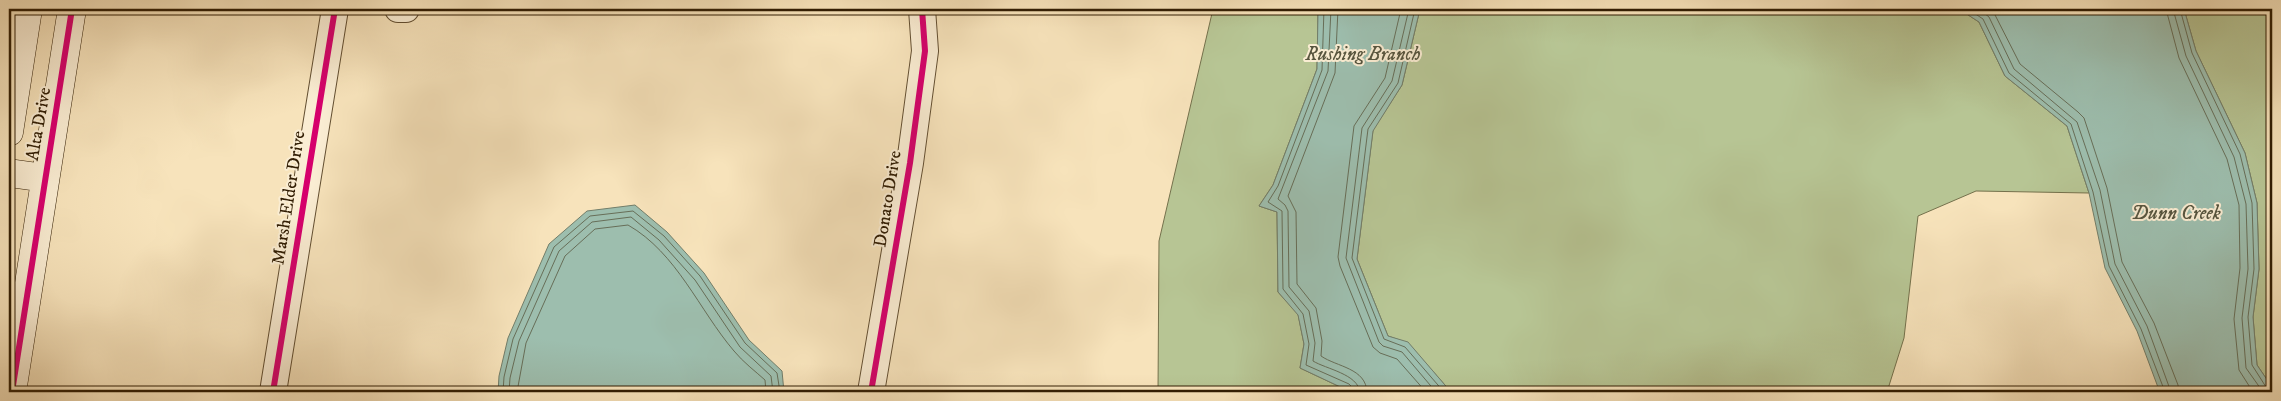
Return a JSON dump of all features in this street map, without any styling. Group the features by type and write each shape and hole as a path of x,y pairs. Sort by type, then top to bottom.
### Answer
{"street":[{"name":"Alta Drive","path":"9,132 28,9"},
{"name":"Alta Drive","path":"12,392 72,9"},
{"name":"Marsh Elder Drive","path":"272,392 335,9"},
{"path":"398,9 406,9"},
{"name":"Donato Drive","path":"871,392 910,162 925,51 922,9"},
{"path":"9,173 45,178"}],"green space":[{"path":"1213,9 1320,9 1318,13 1317,69 1273,185 1259,206 1277,212 1278,292 1298,314 1304,344 1300,368 1351,392 1158,392 1159,241"},
{"path":"1420,9 1959,9 1979,22 2005,76 2067,126 2089,193 1976,191 1918,216 1904,338 1887,392 1451,392 1408,343 1388,336 1357,259 1373,130 1402,85"},
{"path":"2184,9 2272,9 2272,387 2257,365 2253,317 2259,269 2257,203 2245,153 2196,51"}],"water":[{"name":"Rushing Branch","path":"1320,9 1420,9 1402,85 1373,131 1357,259 1388,336 1408,342 1451,392 1351,392 1300,368 1304,344 1298,315 1278,292 1277,212 1259,206 1273,185 1317,69 1318,12"},
{"name":"Dunn Creek","path":"1959,9 2184,9 2196,51 2245,153 2257,203 2259,269 2253,317 2257,365 2272,387 2272,392 2163,392 2159,390 2137,331 2105,268 2089,193 2067,126 2005,76 1979,22"},
{"path":"635,205 667,232 704,273 749,340 782,371 784,392 498,392 499,376 508,338 549,244 587,211"}],"cycle path":[{"path":"12,392 72,9"},
{"path":"273,392 335,9"},
{"path":"871,392 910,163 925,51 922,9"}]}
